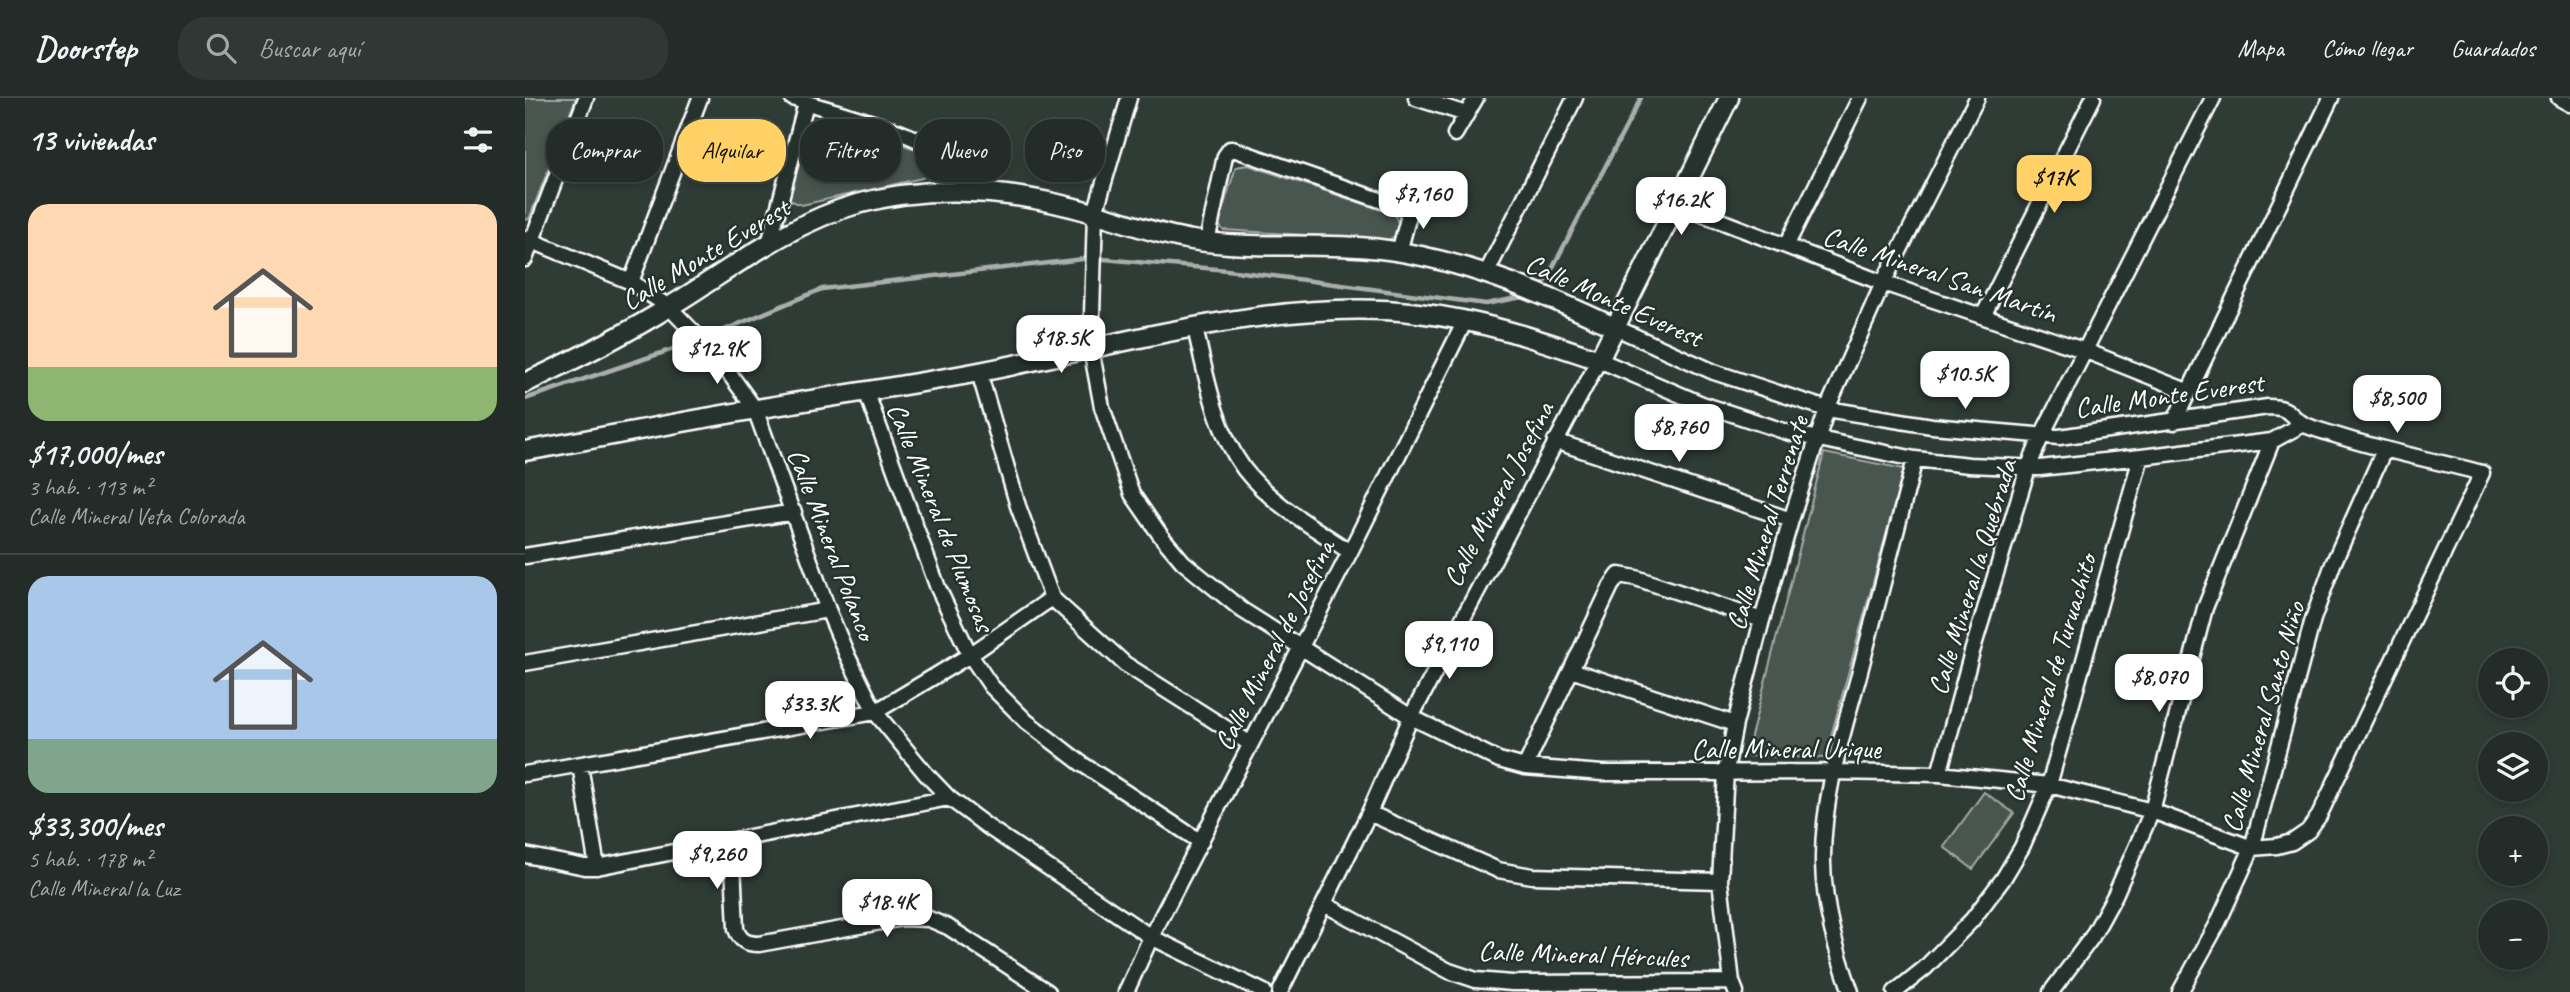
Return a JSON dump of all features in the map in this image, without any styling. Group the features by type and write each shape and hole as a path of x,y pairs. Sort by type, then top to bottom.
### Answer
{"street":[{"path":"525,259 529,240 586,98"},
{"path":"631,282 700,98"},
{"path":"1416,98 1466,114"},
{"path":"1455,134 1476,98"},
{"path":"1486,274 1575,98"},
{"name":"Calle Mineral Josefina","path":"1280,992 1369,813 1411,717 1599,360 1729,98"},
{"path":"1786,246 1860,98"},
{"name":"Calle Mineral Terrenate","path":"1734,987 1720,881 1725,771 1762,620 1816,439 1828,409 1883,282 1977,98"},
{"path":"1983,316 2093,98"},
{"name":"Calle Mineral la Quebrada","path":"1939,774 1972,652 2028,468 2042,435 2213,98"},
{"path":"2174,422 2331,98"},
{"path":"2559,98 2570,104"},
{"name":"Calle Mineral Urique","path":"1126,99 1095,213 1091,349 1102,407 1122,472 1146,518 1183,562 1242,610 1411,717 1499,760 1525,767 1602,773 1725,771 1939,774 2049,785 2152,811 2252,848 2292,842"},
{"path":"769,244 799,100 903,133 940,151 951,161 967,190"},
{"path":"1207,242 1224,161 1230,149 1391,203 1408,212 1399,252"},
{"name":"Calle Monte Everest","path":"525,383 614,339 769,244 825,214 857,204 913,193 967,190 1018,196 1095,213 1151,231 1207,242 1399,252 1486,274 1538,293 1714,372 1828,409 1931,426 2059,436 2281,407 2303,424 2384,450 2419,456 2482,473 2319,816 2308,831 2292,842"},
{"name":"Calle Mineral San Martín","path":"1676,204 1883,282 2086,351 2187,391"},
{"name":"Calle Mineral Polanco","path":"529,240 631,282 669,307 701,340 755,409 847,655 876,712 949,799 1151,937 1264,992"},
{"name":"Calle Monte Everest","path":"525,451 979,372 1195,328 1288,313 1348,310 1417,313 1522,334 1599,360 1702,404 1790,433 1915,459 2028,468 2272,441 2303,424"},
{"name":"Calle Mineral de Josefina","path":"1126,992 1249,743 1350,552 1465,321"},
{"path":"1195,328 1211,397 1229,443 1245,470 1288,509 1350,552"},
{"path":"979,372 1014,494 1052,598 1125,664 1249,743"},
{"name":"Calle Mineral de Plumosas","path":"866,391 938,588 970,654 991,686 1026,721 1082,764 1201,842"},
{"path":"1555,441 1791,520"},
{"path":"2051,992 2092,937 2115,895 2152,811 2205,608 2272,441"},
{"name":"Calle Mineral Santo Niño","path":"2180,992 2217,925 2252,848 2313,620 2333,564 2384,450"},
{"name":"Calle Mineral de Turuachito","path":"1895,992 1925,968 1972,920 2022,847 2049,785 2141,457"},
{"path":"1851,992 1834,939 1825,890 1825,832 1833,772 1915,459"},
{"path":"525,556 795,512"},
{"path":"1525,767 1611,586 1619,575 1636,578 1762,620"},
{"path":"525,774 876,712 970,654 1052,598"},
{"path":"525,663 828,610"},
{"path":"1571,670 1735,724"},
{"path":"580,765 597,867"},
{"path":"525,855 572,865 597,867 949,799"},
{"path":"1369,813 1498,870 1532,876 1720,881"},
{"path":"732,841 738,934 748,944 903,918 929,919 948,927 1048,992"},
{"name":"Calle Mineral Hércules","path":"1324,904 1425,960 1476,979 1512,983 1734,987"}],"shaded area":[{"path":"525,98 576,98 568,119 546,119 546,175 529,219 525,220"},
{"path":"901,144 915,149 915,180 802,205 789,200 786,184 800,151 800,182 901,182"},
{"path":"1248,165 1394,214 1399,224 1397,234 1389,240 1223,230 1218,224 1236,167"},
{"path":"1824,453 1904,469 1825,758 1746,756"},
{"path":"1984,792 2014,813 1973,869 1944,847"}],"waterway":[{"path":"1541,290 1641,98"},
{"path":"705,338 822,289 1092,258 1227,270 1486,304 1528,296"},
{"path":"525,399 697,341"}]}
